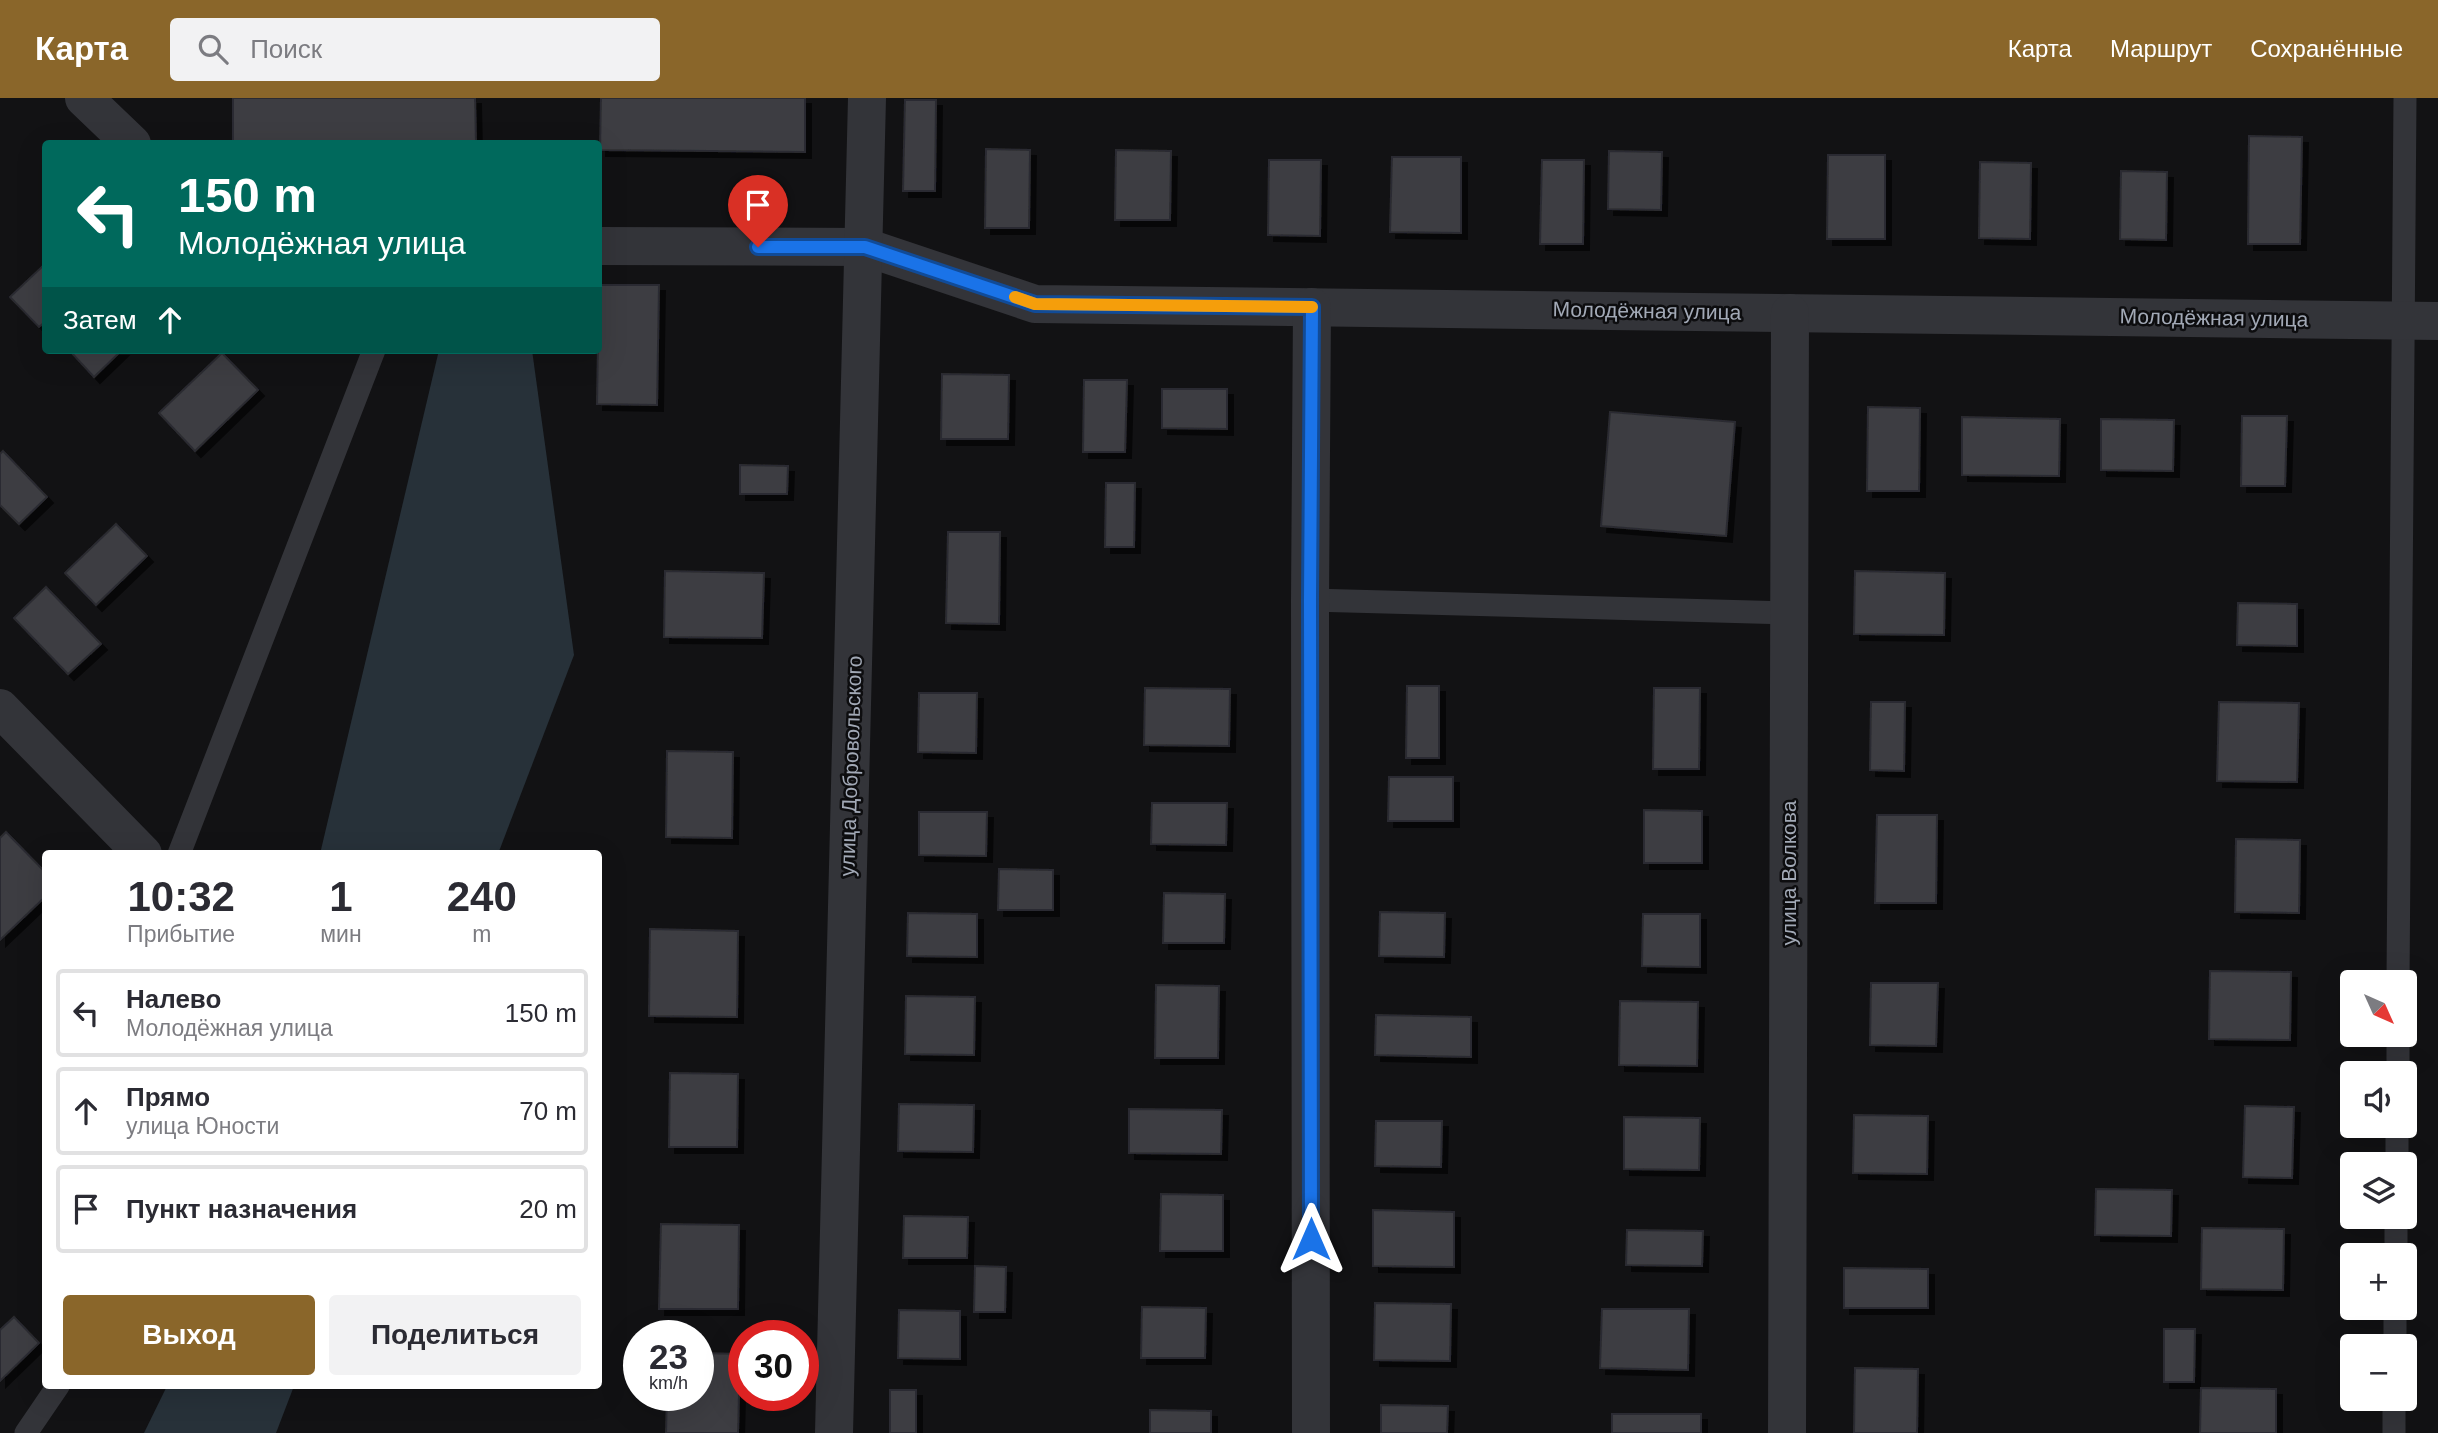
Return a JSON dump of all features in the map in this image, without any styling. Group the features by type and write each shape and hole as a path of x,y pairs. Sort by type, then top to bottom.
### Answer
{"street":[{"path":"84,98 128,140"},
{"name":"улица Добровольского","path":"834,1433 867,98"},
{"name":"Молодёжная улица","path":"602,246 865,247 1035,304 2421,321"},
{"path":"1311,1433 1312,307"},
{"name":"улица Волкова","path":"1787,1433 1790,313"},
{"path":"0,708 139,850"}],"lane":[{"path":"2399,970 2421,321 2405,98"},
{"path":"181,850 372,354"},
{"path":"1310,600 1790,613"},
{"path":"26,1433 56,1389"},
{"path":"2394,1433 2395,1411"}],"shaded area":[{"path":"438,354 533,354 574,655 500,850 321,850"},
{"path":"166,1389 293,1389 276,1433 144,1433"}],"building":[{"path":"233,98 475,98 476,140 233,140"},
{"path":"601,98 805,98 805,152 602,150"},
{"path":"905,100 936,100 935,191 903,191"},
{"path":"2249,136 2302,137 2300,244 2248,244"},
{"path":"986,149 1030,150 1029,228 985,228"},
{"path":"1116,150 1171,151 1170,220 1115,220"},
{"path":"1609,151 1662,152 1661,210 1608,209"},
{"path":"1828,155 1885,155 1885,239 1827,239"},
{"path":"1392,157 1461,157 1461,233 1390,232"},
{"path":"1269,160 1321,160 1320,236 1268,235"},
{"path":"1542,160 1584,160 1583,244 1540,244"},
{"path":"1980,162 2031,163 2030,239 1979,238"},
{"path":"2121,171 2167,172 2166,240 2120,239"},
{"path":"42,267 42,324 39,327 10,297"},
{"path":"602,285 659,285 657,405 597,404 598,354 602,354"},
{"path":"73,354 118,354 94,377"},
{"path":"221,354 258,390 195,451 159,413"},
{"path":"942,374 1009,375 1008,439 941,439"},
{"path":"1084,380 1127,380 1125,452 1083,452"},
{"path":"1162,389 1227,389 1227,429 1162,428"},
{"path":"1868,407 1920,408 1919,491 1867,491"},
{"path":"1610,412 1735,422 1726,536 1601,526"},
{"path":"2242,416 2287,416 2285,486 2241,486"},
{"path":"1962,417 2060,419 2059,476 1962,475"},
{"path":"2101,419 2174,420 2173,471 2101,470"},
{"path":"3,451 47,497 19,524 0,505 0,454"},
{"path":"740,465 788,466 787,494 740,494"},
{"path":"1106,483 1135,483 1134,547 1105,547"},
{"path":"116,524 147,556 96,605 65,573"},
{"path":"948,532 1000,532 999,624 946,623"},
{"path":"665,571 764,573 762,638 664,637"},
{"path":"1855,571 1945,573 1944,635 1854,634"},
{"path":"46,587 101,644 68,674 14,618"},
{"path":"2238,603 2297,604 2297,646 2237,645"},
{"path":"1407,686 1439,686 1439,758 1406,758"},
{"path":"1145,688 1230,689 1229,746 1144,745"},
{"path":"1654,688 1700,688 1699,769 1653,769"},
{"path":"919,693 977,693 976,753 918,752"},
{"path":"1871,702 1905,702 1904,771 1870,770"},
{"path":"2219,702 2299,703 2297,782 2217,781"},
{"path":"667,751 733,752 732,838 666,837"},
{"path":"1389,777 1453,777 1453,821 1388,821"},
{"path":"1152,803 1227,803 1226,845 1151,844"},
{"path":"1644,810 1702,811 1702,863 1644,863"},
{"path":"919,812 987,812 986,856 919,855"},
{"path":"1877,815 1937,815 1936,903 1875,903"},
{"path":"6,832 42,869 42,900 0,940 0,838"},
{"path":"2236,839 2300,840 2299,913 2235,912"},
{"path":"999,869 1053,870 1053,910 998,910"},
{"path":"1164,893 1225,894 1224,943 1163,943"},
{"path":"1380,912 1445,913 1444,957 1379,956"},
{"path":"908,913 977,914 977,957 907,956"},
{"path":"1643,914 1700,914 1700,967 1642,966"},
{"path":"650,929 738,931 737,1017 649,1016"},
{"path":"2210,971 2291,972 2290,1040 2209,1039"},
{"path":"1871,983 1938,983 1936,1046 1870,1045"},
{"path":"1156,985 1219,986 1218,1058 1155,1058"},
{"path":"906,996 975,997 974,1055 905,1054"},
{"path":"1620,1001 1698,1002 1697,1066 1619,1065"},
{"path":"1376,1015 1471,1017 1471,1057 1375,1055"},
{"path":"670,1073 738,1074 737,1147 669,1147"},
{"path":"899,1104 974,1105 973,1152 898,1151"},
{"path":"2245,1106 2294,1107 2292,1178 2243,1177"},
{"path":"1129,1109 1222,1110 1221,1154 1129,1153"},
{"path":"1854,1115 1928,1116 1927,1174 1853,1173"},
{"path":"1624,1117 1700,1118 1699,1170 1624,1169"},
{"path":"1376,1121 1442,1121 1441,1167 1375,1166"},
{"path":"2096,1189 2172,1190 2171,1236 2095,1235"},
{"path":"1161,1194 1223,1195 1223,1251 1160,1251"},
{"path":"1373,1210 1454,1212 1454,1267 1373,1266"},
{"path":"904,1216 968,1217 967,1258 903,1258"},
{"path":"661,1224 739,1225 738,1309 659,1309"},
{"path":"2202,1228 2284,1229 2283,1290 2201,1289"},
{"path":"1627,1230 1703,1231 1702,1266 1626,1265"},
{"path":"975,1266 1006,1267 1005,1312 974,1312"},
{"path":"1844,1268 1928,1269 1928,1308 1844,1308"},
{"path":"1375,1303 1451,1304 1450,1361 1374,1360"},
{"path":"1142,1307 1206,1308 1205,1358 1141,1358"},
{"path":"1602,1309 1689,1309 1688,1370 1600,1368"},
{"path":"899,1310 960,1311 960,1359 898,1358"},
{"path":"14,1317 39,1343 0,1381 0,1330"},
{"path":"2164,1329 2195,1329 2194,1382 2164,1382"},
{"path":"714,1353 728,1354 728,1411 739,1411 738,1433 666,1433 667,1411 714,1411"},
{"path":"1855,1368 1918,1369 1917,1433 1854,1433"},
{"path":"2201,1388 2276,1389 2276,1433 2200,1433"},
{"path":"890,1390 916,1390 916,1433 890,1433"},
{"path":"1381,1405 1448,1406 1447,1433 1381,1433"},
{"path":"1150,1410 1211,1411 1211,1433 1150,1433"},
{"path":"1612,1414 1701,1414 1701,1433 1612,1433"}],"slow traffic":[{"path":"1015,297 1035,304 1312,307"}],"route":[{"path":"758,247 865,247 1035,304 1312,307 1311,1239"}]}
